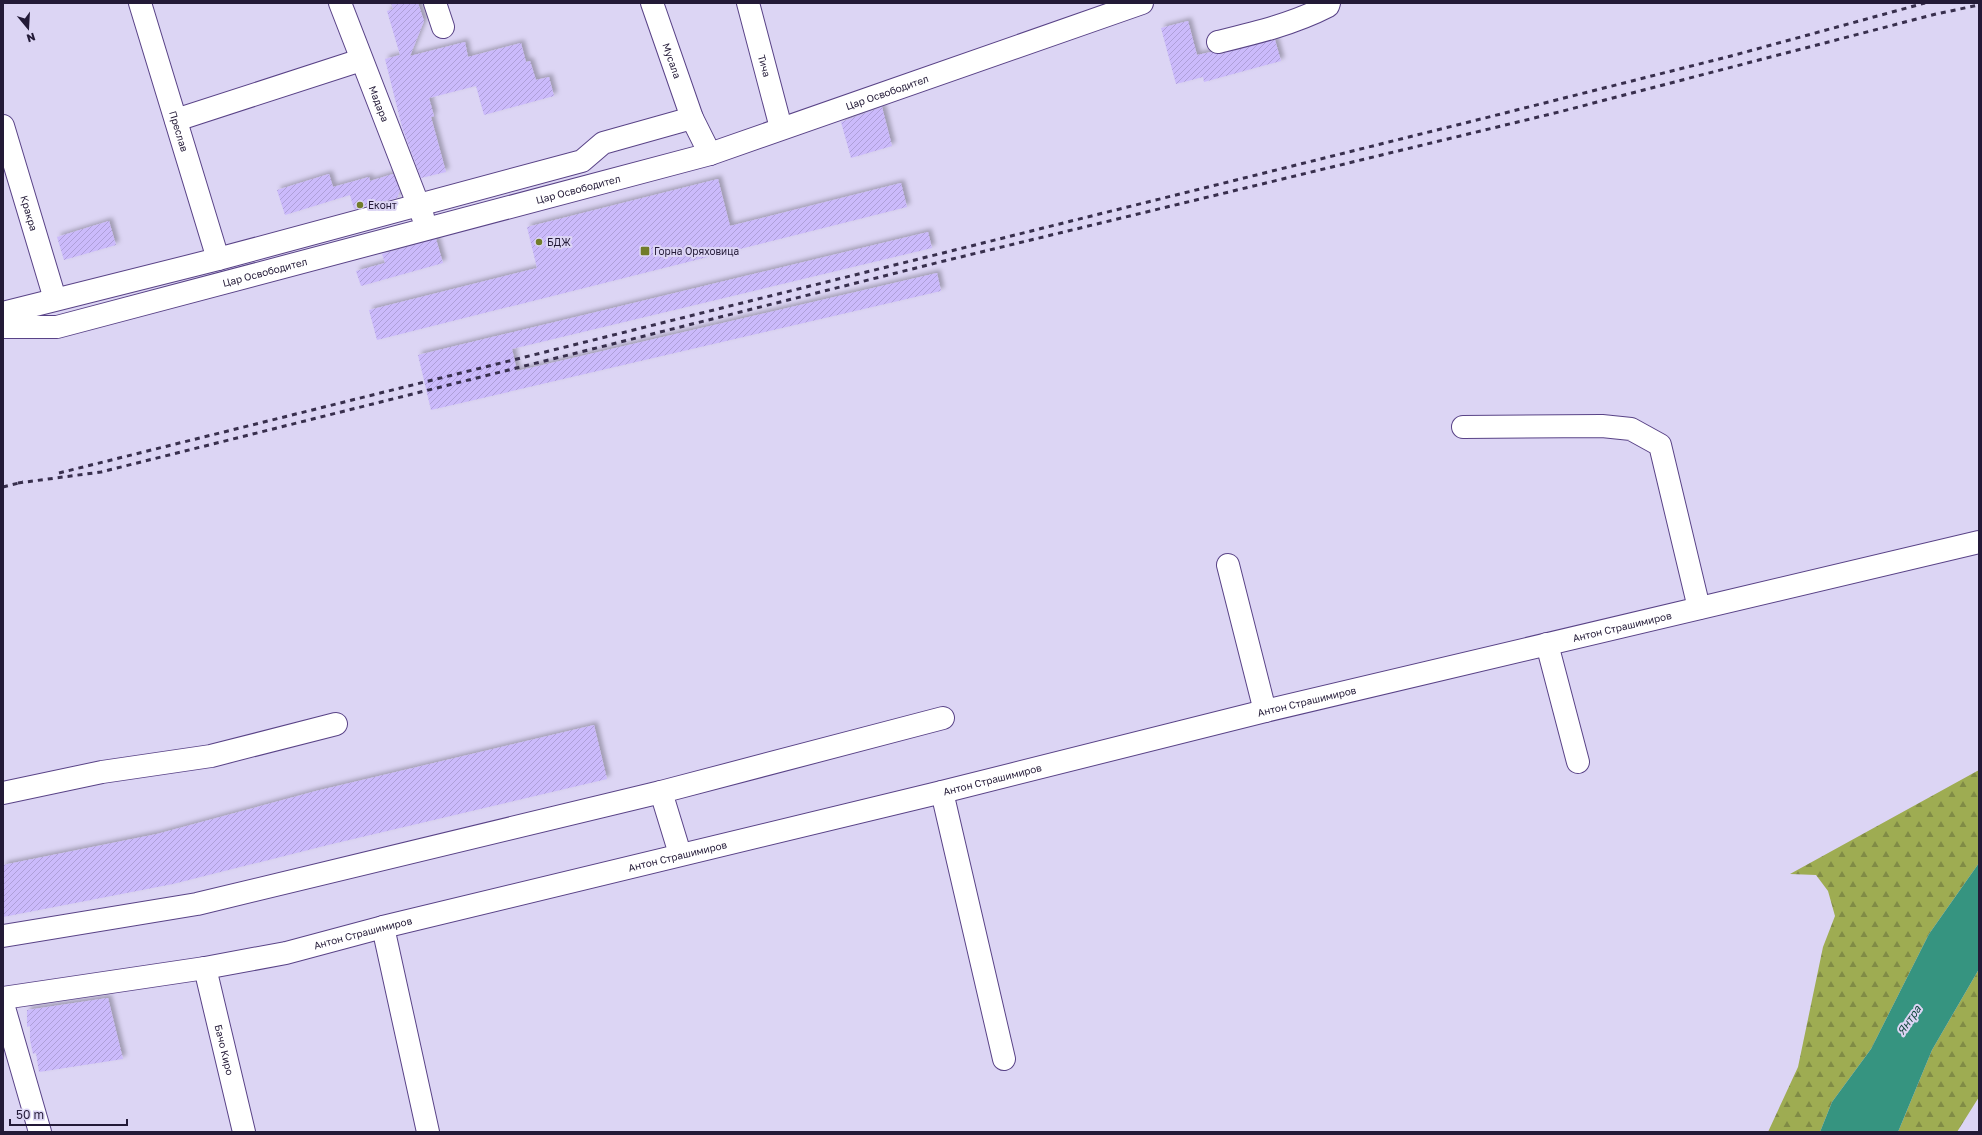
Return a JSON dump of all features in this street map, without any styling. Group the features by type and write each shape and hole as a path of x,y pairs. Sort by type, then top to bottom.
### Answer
{"street":[{"name":"Преслав","path":"140,3 218,259"},
{"name":"Мадара","path":"340,3 416,204 429,229"},
{"path":"435,3 443,27"},
{"name":"Мусала","path":"652,3 692,118 710,154"},
{"name":"Тича","path":"748,3 781,128"},
{"name":"Цар Освободител","path":"3,327 57,327 710,154 1142,3"},
{"path":"1218,42 1267,30 1315,13 1328,6 1329,3"},
{"path":"176,120 361,60"},
{"path":"3,313 218,259 582,160 603,143 692,118"},
{"name":"Кракра","path":"3,126 55,299"},
{"path":"582,160 589,187"},
{"path":"1463,427 1602,426 1631,429 1660,445 1699,608"},
{"name":"Антон Страшимиров","path":"3,998 205,968 286,953 383,927 680,854 942,792 1265,711 1979,542"},
{"path":"1228,565 1265,711"},
{"path":"1547,644 1578,762"},
{"path":"3,936 197,904 661,792 943,718"},
{"path":"3,793 102,772 211,756 336,724"},
{"path":"661,792 680,854"},
{"path":"942,792 1004,1059"},
{"path":"383,927 428,1132"},
{"name":"Бачо Киро","path":"205,968 244,1132"},
{"path":"3,1004 40,1132"}],"green space":[{"path":"1979,770 1979,863 1929,934 1871,1049 1832,1102 1820,1132 1768,1132 1798,1067 1823,947 1835,916 1828,891 1816,875 1790,874"},
{"path":"1979,969 1979,1097 1957,1132 1898,1132 1932,1050"}],"water":[{"name":"Янтра","path":"1979,863 1979,969 1932,1050 1898,1132 1820,1132 1832,1102 1871,1049 1929,934"}],"building":[{"path":"391,3 418,3 424,21 410,56 465,42 468,57 521,43 526,62 530,61 536,80 549,77 554,96 484,115 476,86 429,98 434,116 431,117 446,172 421,178 402,127 385,59 400,55 387,11 393,9"},
{"path":"1188,21 1197,55 1211,52 1221,54 1275,40 1281,61 1204,82 1203,77 1176,84 1161,28"},
{"path":"882,107 892,146 851,158 841,122"},
{"path":"329,174 333,187 369,177 370,181 393,174 400,191 397,198 354,209 350,195 285,215 277,190"},
{"path":"718,179 730,226 901,183 907,207 377,340 369,310 537,268 527,227"},
{"path":"109,221 116,245 64,260 57,237"},
{"path":"928,232 932,248 512,349 517,371 937,273 941,291 431,410 418,355"},
{"path":"436,239 443,263 361,286 356,271 385,263 382,254"},
{"path":"594,725 607,779 328,845 173,884 3,917 3,865 157,834 316,791"},
{"path":"108,998 123,1059 39,1072 36,1053 33,1054 30,1040 30,1026 27,1027 27,1010"}],"railway":[{"path":"59,473 1731,56 1925,3"},
{"path":"18,483 101,472 944,261 1559,112 1936,14 1979,5"},
{"path":"3,487 23,482"}],"place":[{"name":"Еконт","path":"360,205"},
{"name":"БДЖ","path":"539,242"},
{"name":"Горна Оряховица","path":"645,251"}]}
